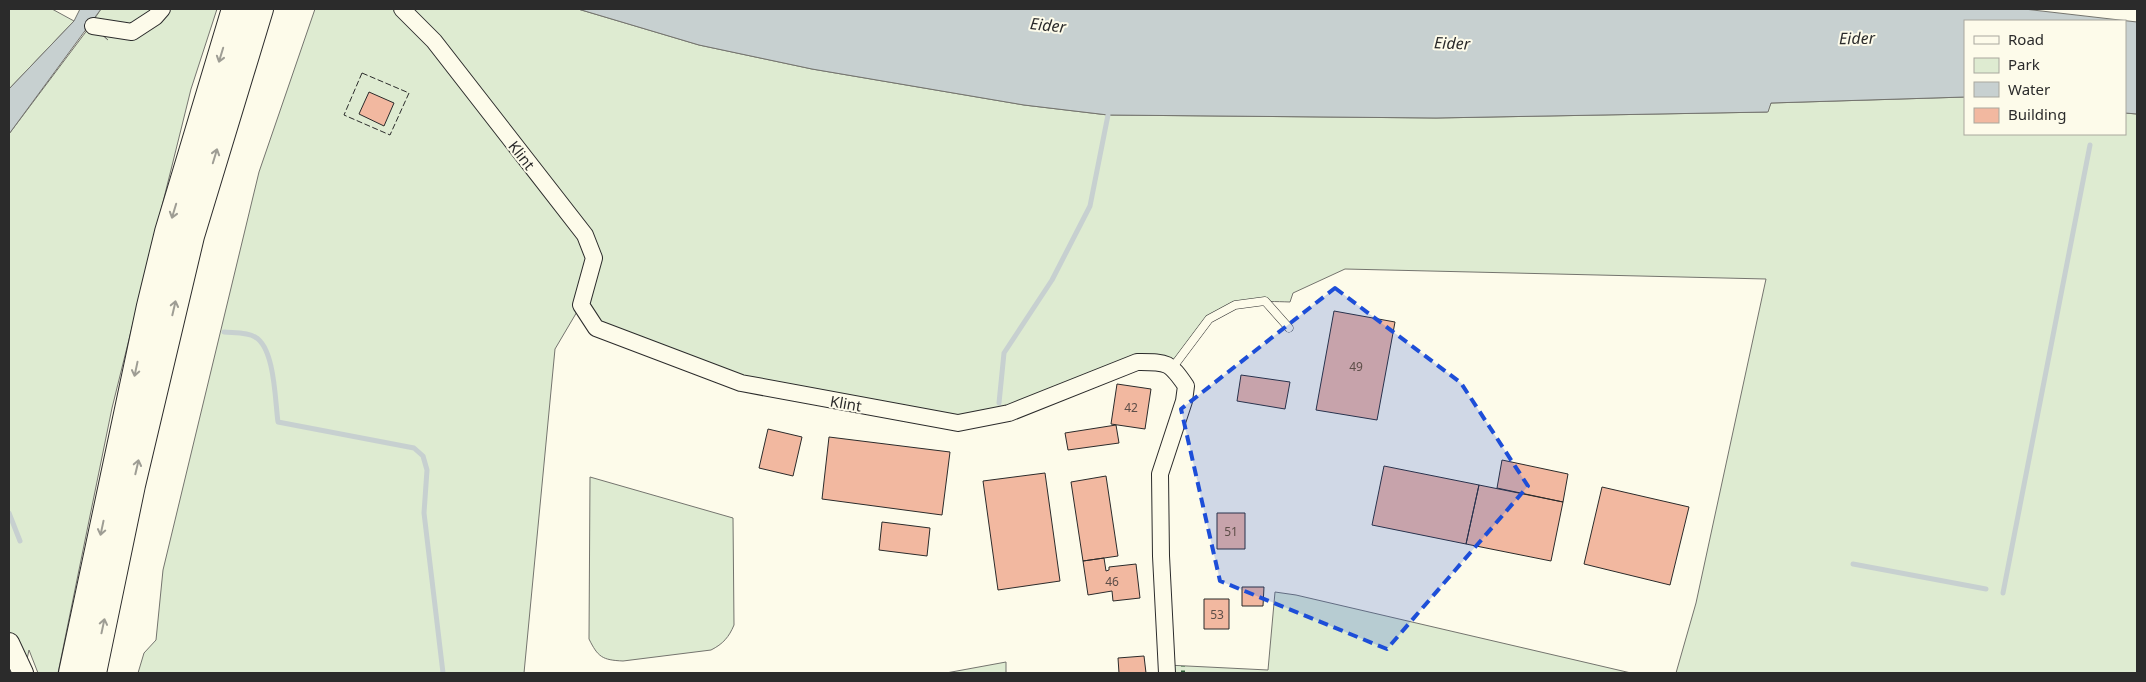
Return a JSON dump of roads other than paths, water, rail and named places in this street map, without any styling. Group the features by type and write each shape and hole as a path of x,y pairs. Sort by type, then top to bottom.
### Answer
{"highway":[{"path":"72,673 150,306 168,232 235,9"},
{"path":"93,673 132,485 191,236 260,9"}],"street":[{"path":"93,26 132,32 155,18 162,9"},
{"name":"Klint","path":"402,9 434,41 585,235 594,258 581,305 596,328 741,384 958,423 1009,413 1137,362 1158,362 1173,367"},
{"path":"1167,673 1161,556 1160,474 1184,401 1186,386 1173,367"},
{"path":"9,644 23,673"}],"lane":[{"path":"1173,367 1209,319 1234,305 1265,301 1289,328"}],"water":[{"path":"80,9 101,9 9,134 9,89 74,21"},
{"name":"Eider","path":"578,9 2024,9 2120,20 1964,20 1964,97 1771,103 1768,112 1436,118 1108,115 1024,105 812,69 699,45"},
{"path":"2126,21 2137,22 2137,114 2126,113"}],"waterway":[{"path":"999,403 1004,353 1052,280 1090,206 1108,115"},
{"path":"2003,593 2090,145"},
{"path":"224,332 248,334 262,343 267,352 273,376 278,422 414,448 423,456 427,470 424,513 443,673"},
{"path":"9,513 20,541"},
{"path":"1853,564 1986,589"}]}
